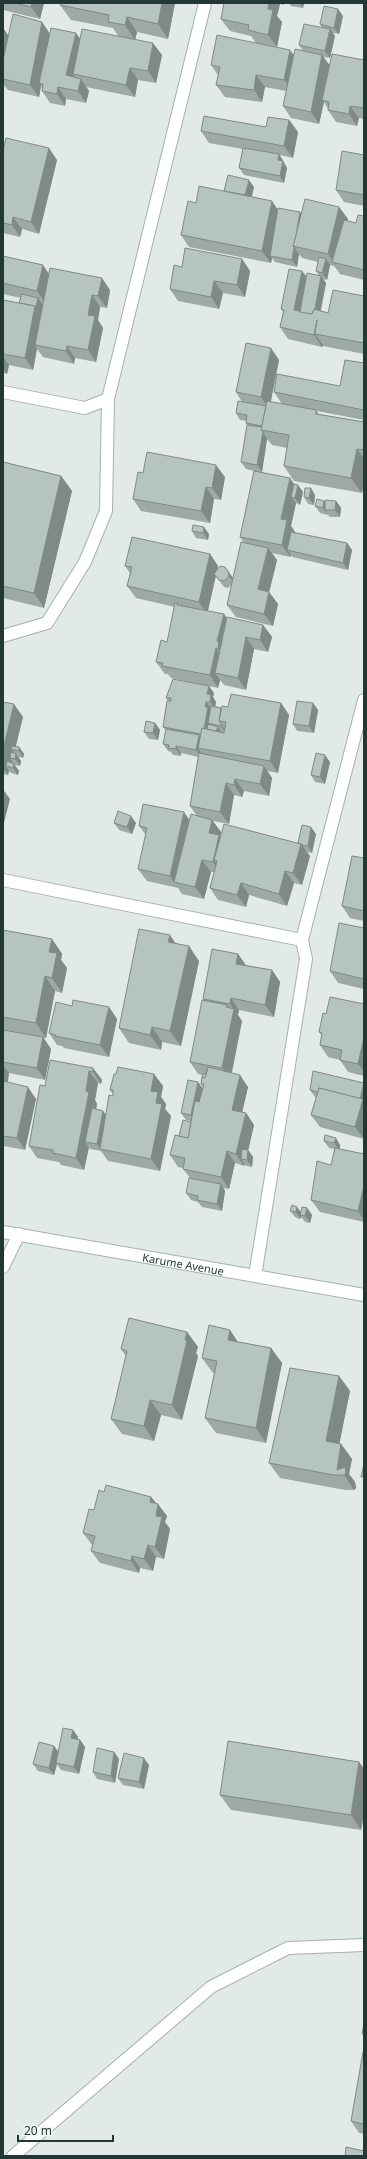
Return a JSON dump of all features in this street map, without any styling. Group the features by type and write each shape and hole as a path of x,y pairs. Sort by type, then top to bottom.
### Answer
{"street":[{"path":"3,636 47,623 85,562 106,511 108,399 205,3"},
{"path":"3,392 84,408 108,399"},
{"path":"255,1276 306,959 302,940 364,700"},
{"path":"3,880 302,940"},
{"name":"Karume Avenue","path":"3,1232 364,1295"},
{"path":"3,1266 18,1234"},
{"path":"13,2156 211,1988 288,1948 364,1945"}],"building":[{"path":"15,3 32,3 31,7"},
{"path":"61,3 162,3 158,24 127,17 125,25 108,22 109,15 60,5"},
{"path":"224,3 269,3 268,9 273,10 268,35 248,30 249,25 221,19"},
{"path":"324,6 338,9 334,28 320,24"},
{"path":"13,14 42,22 30,85 3,79 3,60"},
{"path":"304,24 330,29 325,51 299,45"},
{"path":"51,28 76,33 66,75 81,79 78,91 58,87 57,94 42,91 43,84 39,83"},
{"path":"82,29 153,43 148,71 130,68 126,85 73,74"},
{"path":"217,35 290,50 284,80 256,75 254,90 216,85 220,67 211,65"},
{"path":"295,49 322,55 311,112 283,106"},
{"path":"332,54 364,60 364,108 350,106 349,114 328,110 329,102 322,100"},
{"path":"204,116 266,127 268,117 289,120 284,146 201,131"},
{"path":"6,138 49,148 31,222 13,217 12,225 3,223 3,151"},
{"path":"243,148 279,154 278,160 283,161 280,176 239,168"},
{"path":"342,151 364,155 364,195 336,190"},
{"path":"228,175 249,180 245,195 224,191"},
{"path":"199,186 272,201 262,251 181,235 188,201 196,203"},
{"path":"305,199 339,207 328,254 293,246"},
{"path":"278,208 300,212 293,246 292,260 270,256"},
{"path":"358,215 364,216 364,270 332,262 344,220 356,223"},
{"path":"185,248 242,259 237,285 214,281 211,297 170,289 174,265 182,267"},
{"path":"3,256 43,265 37,291 3,283"},
{"path":"319,257 326,259 322,273 316,271"},
{"path":"50,268 102,278 98,296 92,295 88,315 95,316 88,350 67,346 66,351 35,345"},
{"path":"289,269 302,271 294,310 312,314 314,309 328,313 333,290 364,296 364,343 315,334 317,320 314,335 280,327 284,310 281,309"},
{"path":"307,273 321,276 315,309 312,314 300,312"},
{"path":"22,294 38,298 36,307 19,303"},
{"path":"3,300 35,306 25,358 3,354"},
{"path":"246,343 271,348 261,397 236,392"},
{"path":"345,360 364,363 364,410 274,392 277,374 340,386"},
{"path":"238,401 266,406 262,426 246,423 247,415 236,413"},
{"path":"267,401 316,410 316,414 364,422 364,450 357,449 351,478 284,466 289,435 261,430"},
{"path":"247,425 262,427 261,430 263,432 257,465 241,462"},
{"path":"147,452 216,465 212,488 206,487 201,511 133,499 138,472 143,473"},
{"path":"3,462 61,476 34,593 3,586"},
{"path":"254,471 290,478 281,519 287,520 282,545 240,537"},
{"path":"294,484 298,485 295,498 291,497"},
{"path":"305,488 311,488 309,498 304,497"},
{"path":"317,499 324,501 323,508 315,506"},
{"path":"325,500 336,501 335,510 325,510"},
{"path":"193,525 204,527 203,533 192,531"},
{"path":"291,532 347,543 343,563 287,550"},
{"path":"132,537 210,554 199,602 127,586 132,567 125,566"},
{"path":"241,542 268,548 258,589 269,592 264,614 227,605"},
{"path":"220,566 225,567 228,571 229,576 224,581 219,580 214,574"},
{"path":"175,603 178,603 177,605 224,614 217,641 219,642 218,649 216,648 210,675 162,666 163,663 156,662 161,640 167,642"},
{"path":"227,617 263,625 260,640 246,637 238,678 215,673"},
{"path":"173,679 209,686 207,694 211,695 210,702 206,702 205,707 208,707 204,729 202,728 201,734 163,727 167,701 171,701 171,698 166,698"},
{"path":"231,694 281,703 270,761 198,748 202,728 224,733 226,722 219,721 222,706 228,707"},
{"path":"297,701 313,703 309,726 293,724"},
{"path":"3,702 14,704 3,750"},
{"path":"211,706 221,708 219,721 221,726 208,723"},
{"path":"146,721 155,723 153,733 144,732"},
{"path":"208,724 218,727 216,731 207,729"},
{"path":"166,729 199,735 196,750 176,746 176,749 168,748 169,745 163,744"},
{"path":"12,746 19,747 19,751 11,749"},
{"path":"11,752 16,754 15,759 10,758"},
{"path":"199,753 264,766 260,784 235,779 234,785 226,783 220,812 190,806"},
{"path":"316,753 325,755 320,777 311,775"},
{"path":"7,761 14,764 13,768 6,766"},
{"path":"143,804 184,812 170,876 138,869 147,828 139,826"},
{"path":"118,811 131,816 127,827 114,823"},
{"path":"191,814 212,820 209,833 219,835 213,862 202,860 195,887 174,882"},
{"path":"224,824 301,844 293,873 285,871 279,894 241,883 237,895 210,888 217,861 214,860"},
{"path":"302,825 311,827 308,846 298,843"},
{"path":"352,856 364,858 364,911 342,906"},
{"path":"339,923 364,928 364,979 330,971"},
{"path":"139,929 170,935 168,942 189,946 170,1031 152,1027 150,1035 119,1028"},
{"path":"3,930 52,939 49,952 57,953 52,978 45,976 36,1023 3,1017"},
{"path":"212,949 238,954 236,964 272,970 265,1005 231,998 230,1004 203,999"},
{"path":"330,997 364,1004 364,1037 358,1064 340,1060 342,1050 320,1045 322,1033 319,1032 323,1013 326,1014"},
{"path":"73,1000 109,1007 100,1045 55,1036 56,1035 49,1033 56,1002 72,1006"},
{"path":"202,1000 227,1005 226,1007 234,1009 222,1068 190,1062"},
{"path":"3,1030 43,1037 37,1068 3,1062"},
{"path":"50,1060 93,1068 93,1072 89,1071 86,1091 89,1092 76,1158 53,1153 53,1150 29,1146 40,1085 45,1086"},
{"path":"118,1067 154,1074 151,1091 158,1092 156,1103 162,1104 151,1159 100,1149 109,1095 113,1096 113,1090 110,1090 114,1074 116,1074"},
{"path":"208,1067 240,1075 232,1110 246,1113 236,1154 227,1151 221,1177 183,1169 185,1158 170,1155 175,1135 188,1138 195,1101 199,1102 204,1084 201,1084 202,1077 205,1078"},
{"path":"313,1071 364,1083 360,1099 319,1088 318,1092 310,1090"},
{"path":"203,1074 206,1074 205,1078 202,1077"},
{"path":"188,1080 198,1082 191,1115 181,1113"},
{"path":"3,1081 28,1087 17,1138 3,1136"},
{"path":"319,1088 363,1099 355,1127 311,1115"},
{"path":"92,1108 103,1111 97,1144 85,1142"},
{"path":"183,1120 191,1122 188,1138 179,1136"},
{"path":"325,1135 336,1138 334,1143 324,1141"},
{"path":"335,1148 364,1154 364,1186 358,1211 311,1200 317,1161 331,1165"},
{"path":"242,1149 248,1150 247,1160 241,1159"},
{"path":"189,1178 221,1184 217,1204 197,1200 198,1196 186,1193"},
{"path":"292,1205 297,1207 296,1212 290,1211"},
{"path":"302,1207 307,1208 305,1216 300,1215"},
{"path":"129,1318 187,1332 185,1340 187,1341 172,1405 150,1400 144,1426 111,1419 127,1351 121,1349"},
{"path":"209,1325 230,1330 228,1340 271,1348 256,1428 205,1418 217,1361 202,1358"},
{"path":"290,1368 339,1376 326,1441 341,1444 337,1470 345,1467 346,1473 344,1475 334,1475 269,1463"},
{"path":"364,1464 364,1477 361,1477"},
{"path":"106,1485 151,1497 150,1502 158,1504 156,1516 162,1517 155,1547 148,1545 144,1559 132,1556 131,1561 91,1551 95,1536 83,1533 89,1509 94,1510 99,1490 104,1492"},
{"path":"63,1728 73,1730 71,1738 80,1740 74,1767 56,1763"},
{"path":"228,1741 359,1762 351,1815 220,1795"},
{"path":"39,1742 54,1746 49,1768 33,1764"},
{"path":"97,1748 114,1752 111,1776 93,1772"},
{"path":"124,1753 144,1758 139,1782 118,1778"},
{"path":"364,2052 364,2124 351,2121"},
{"path":"346,2147 364,2151 364,2156 345,2156"}]}
